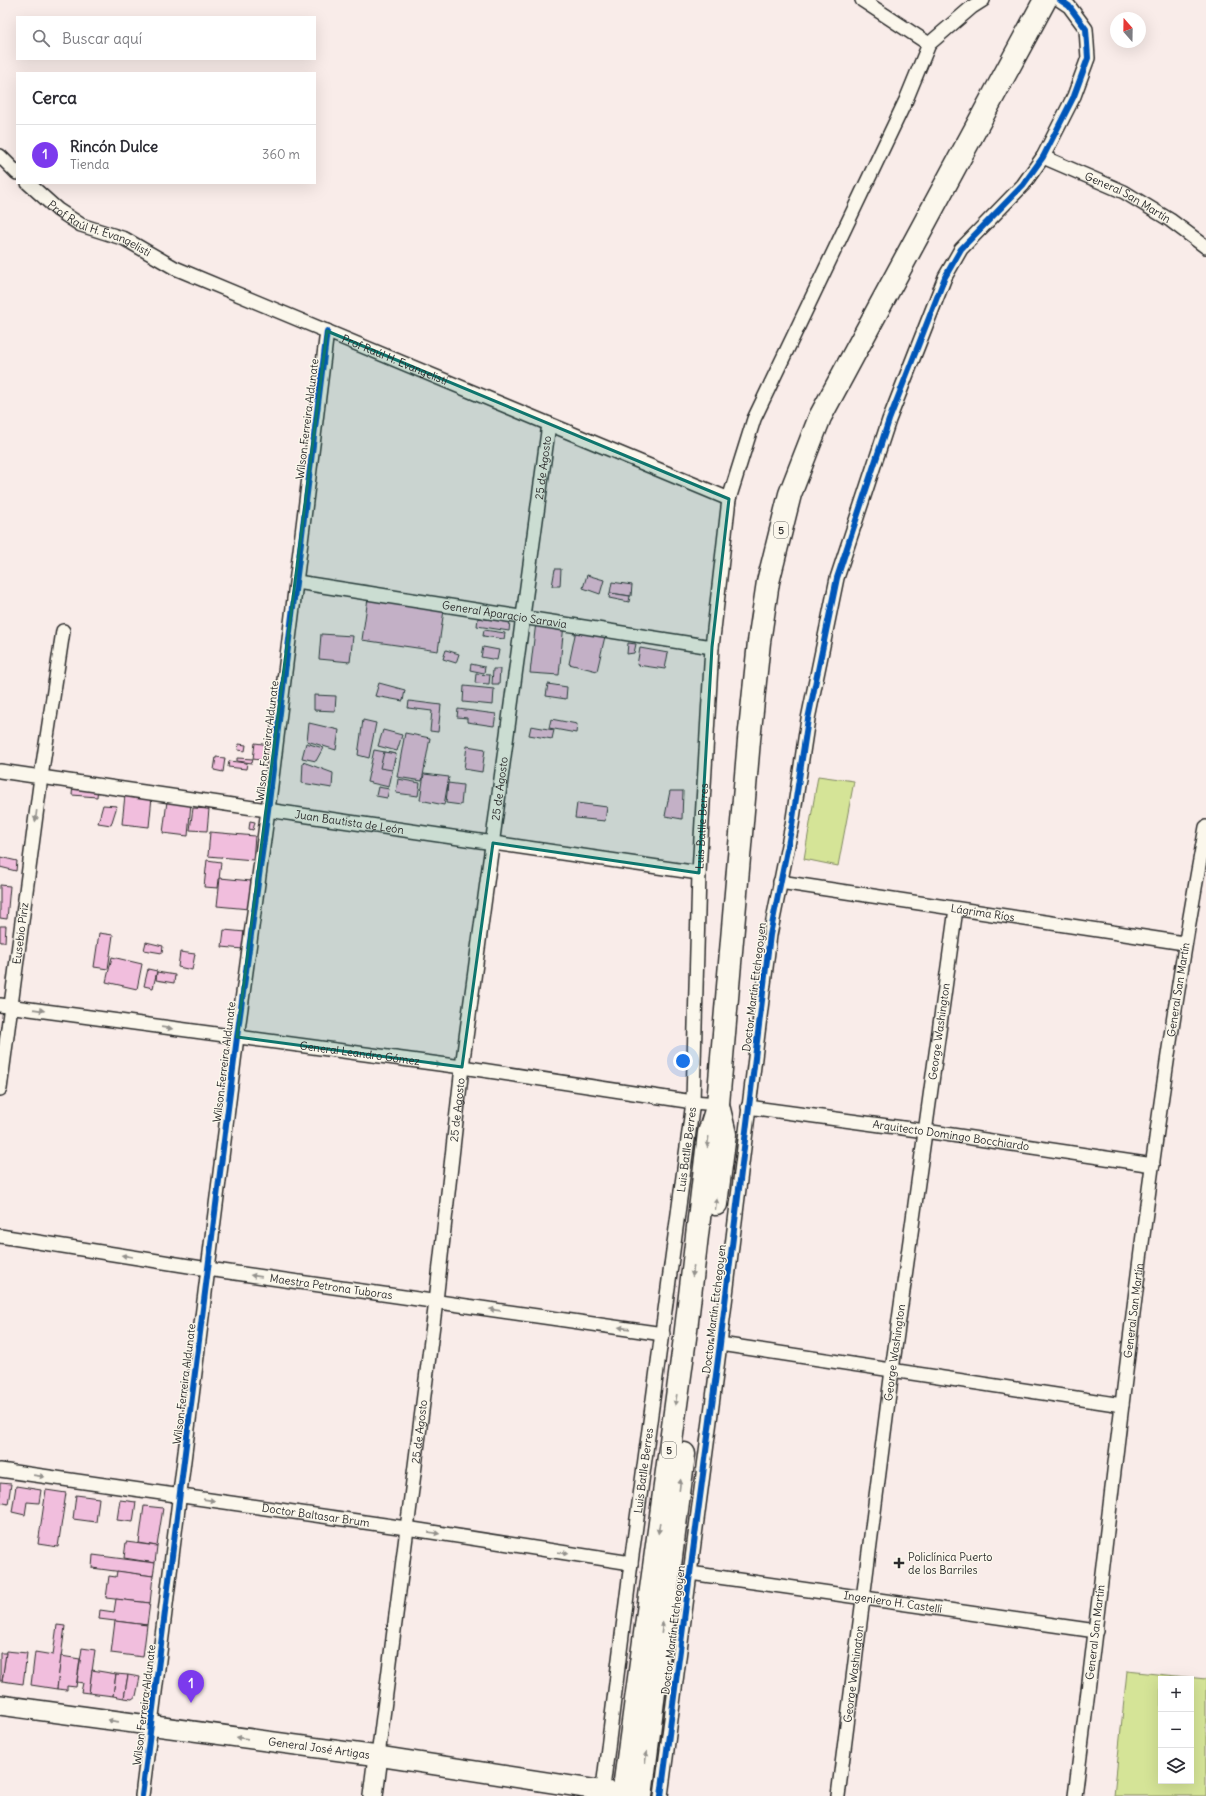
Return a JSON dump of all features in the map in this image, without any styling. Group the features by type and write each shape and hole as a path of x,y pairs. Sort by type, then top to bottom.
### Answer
{"highway":[{"name":"5","path":"622,1795 684,1338 709,1132 718,1104 749,740 759,642 768,582 790,494 820,417 1041,7"}],"street":[{"path":"862,0 930,44 972,7 983,0"},
{"name":"Doctor Martín Etchegoyen","path":"661,1796 720,1344 770,935 792,825 808,719 837,578 889,420 945,277 961,249 1023,185 1044,157 1074,96 1088,58 1086,29 1069,6 1060,0"},
{"name":"Luis Batlle Berres","path":"622,1795 631,1563 693,1102 698,873 712,647 730,499 754,419 906,100 930,44"},
{"path":"0,156 16,172"},
{"name":"General San Martín","path":"1044,157 1124,192 1170,220 1206,247"},
{"name":"Prof Raúl H. Evangelisti","path":"29,184 58,210 81,225 125,239 175,268 730,499"},
{"name":"Wilson Ferreira Aldunate","path":"142,1796 152,1726 237,1037 297,582 327,331"},
{"name":"25 de Agosto","path":"372,1796 436,1301 462,1068 549,424"},
{"name":"General Aparacio Saravia","path":"297,582 523,616 712,647"},
{"name":"Eusebio Píriz","path":"0,1089 5,1006 63,631"},
{"name":"Juan Bautista de León","path":"0,771 698,873"},
{"name":"General San Martín","path":"1075,1796 1122,1405 1153,1165 1184,943 1206,827"},
{"name":"Lágrima Ríos","path":"780,882 1184,943"},
{"name":"George Washington","path":"838,1796 862,1597 892,1370 956,909"},
{"name":"General Leandro Gómez","path":"5,1006 462,1068 693,1102 718,1104"},
{"name":"Arquitecto Domingo Bocchiardo","path":"748,1108 925,1131 1153,1165"},
{"name":"Maestra Petrona Tuboras","path":"0,1236 208,1269 663,1334"},
{"path":"720,1344 1122,1405"},
{"name":"Doctor Baltasar Brum","path":"0,1470 406,1528 631,1563"},
{"name":"Ingeniero H. Castelli","path":"690,1573 1096,1631"},
{"name":"General José Artigas","path":"0,1705 378,1756 622,1795"}],"highlighted area":[{"path":"327,331 729,499 712,647 699,873 493,843 462,1067 237,1037"}],"green space":[{"path":"818,776 854,781 838,866 804,859"},
{"path":"1127,1671 1176,1676 1158,1676 1158,1784 1194,1784 1194,1678 1206,1679 1206,1796 1114,1796"}],"building":[{"path":"555,569 561,569 560,586 552,586"},
{"path":"587,575 604,580 600,594 583,588"},
{"path":"612,582 632,585 631,596 610,593"},
{"path":"610,593 630,596 629,602 609,598"},
{"path":"368,598 444,610 438,651 362,640"},
{"path":"478,618 510,622 509,631 477,626"},
{"path":"536,622 564,624 559,675 530,673"},
{"path":"484,630 505,633 504,639 483,636"},
{"path":"576,630 606,632 597,671 569,664"},
{"path":"321,634 353,636 350,662 319,659"},
{"path":"628,643 636,644 634,653 627,654"},
{"path":"483,647 499,650 497,660 481,657"},
{"path":"640,648 668,653 665,669 637,665"},
{"path":"446,650 459,654 456,663 443,659"},
{"path":"471,664 485,667 484,673 470,670"},
{"path":"493,669 500,669 499,684 492,684"},
{"path":"476,674 490,675 489,684 475,683"},
{"path":"379,683 405,690 403,701 375,696"},
{"path":"548,684 567,687 566,699 546,696"},
{"path":"464,686 494,689 493,705 463,702"},
{"path":"314,695 336,696 335,711 314,710"},
{"path":"409,701 441,705 438,732 430,731 432,711 408,708"},
{"path":"458,709 496,714 494,726 467,722 467,718 457,717"},
{"path":"551,719 577,724 576,733 549,728"},
{"path":"363,720 376,723 369,758 358,755"},
{"path":"309,723 339,730 336,750 307,741"},
{"path":"531,726 554,730 552,739 529,735"},
{"path":"383,730 402,735 397,751 378,746"},
{"path":"405,733 430,738 422,781 397,777"},
{"path":"255,743 270,745 267,761 253,759"},
{"path":"306,743 323,748 316,761 302,758"},
{"path":"239,744 246,745 245,751 238,750"},
{"path":"467,746 485,749 482,772 464,769"},
{"path":"374,750 396,754 389,787 367,782"},
{"path":"384,752 396,754 392,770 380,768"},
{"path":"216,757 225,758 223,772 214,770"},
{"path":"237,758 253,759 252,763 237,761"},
{"path":"229,761 247,763 246,769 228,767"},
{"path":"303,762 333,773 332,788 302,783"},
{"path":"424,774 449,777 444,805 420,800"},
{"path":"398,779 420,783 418,796 396,793"},
{"path":"448,783 463,785 461,805 446,803"},
{"path":"73,785 98,787 97,797 72,795"},
{"path":"378,787 389,789 387,798 376,796"},
{"path":"670,791 683,791 682,819 665,816"},
{"path":"125,795 152,797 149,827 122,824"},
{"path":"167,801 191,803 188,836 163,833"},
{"path":"577,803 607,807 605,821 575,818"},
{"path":"103,805 117,806 111,825 98,823"},
{"path":"193,808 209,809 207,831 190,830"},
{"path":"250,821 255,822 253,830 249,829"},
{"path":"210,832 255,836 253,860 208,856"},
{"path":"0,857 17,861 16,871 0,867"},
{"path":"207,860 221,862 218,888 204,887"},
{"path":"220,878 251,881 249,909 217,906"},
{"path":"0,885 10,886 7,919 0,918"},
{"path":"0,926 6,926 5,942 0,942"},
{"path":"224,930 245,932 243,949 222,947"},
{"path":"99,933 113,935 108,969 94,967"},
{"path":"146,942 163,946 162,953 144,950"},
{"path":"180,952 195,954 192,970 178,967"},
{"path":"112,957 142,964 137,989 106,982"},
{"path":"148,969 157,971 153,988 144,986"},
{"path":"157,972 175,975 174,983 156,980"},
{"path":"0,1483 11,1484 8,1504 0,1502"},
{"path":"16,1486 41,1490 39,1503 27,1502 25,1515 12,1512"},
{"path":"46,1490 66,1493 58,1547 38,1544"},
{"path":"76,1495 99,1498 96,1522 73,1519"},
{"path":"120,1500 136,1502 133,1522 117,1520"},
{"path":"144,1506 163,1508 157,1546 139,1543"},
{"path":"126,1542 157,1546 155,1563 124,1558"},
{"path":"93,1555 155,1563 153,1576 92,1568"},
{"path":"117,1571 153,1576 150,1603 106,1598 109,1576 116,1577"},
{"path":"116,1599 150,1603 147,1625 99,1619 100,1610 114,1612"},
{"path":"115,1621 147,1625 143,1657 111,1653"},
{"path":"57,1625 65,1626 57,1689 31,1685 35,1652 53,1655"},
{"path":"82,1648 95,1650 89,1693 81,1692 83,1683 77,1682"},
{"path":"6,1651 27,1653 23,1684 2,1681"},
{"path":"0,1653 6,1653 2,1681 0,1681"},
{"path":"61,1656 80,1659 76,1687 67,1686 67,1690 57,1689"},
{"path":"92,1670 116,1674 113,1696 89,1693"},
{"path":"116,1674 128,1675 124,1698 113,1696"},
{"path":"128,1675 140,1677 136,1696 132,1699 124,1698"}],"cycle path":[{"path":"661,1796 720,1344 770,935 792,825 808,719 837,578 889,420 945,277 961,249 1023,185 1043,157 1074,96 1088,58 1086,29 1069,6 1060,0"},
{"path":"142,1796 237,1037 268,810 327,331"}],"place":[{"name":"Policlínica Puerto de los Barriles","path":"899,1563"},
{"name":"Rincón Dulce","path":"191,1703"}]}
